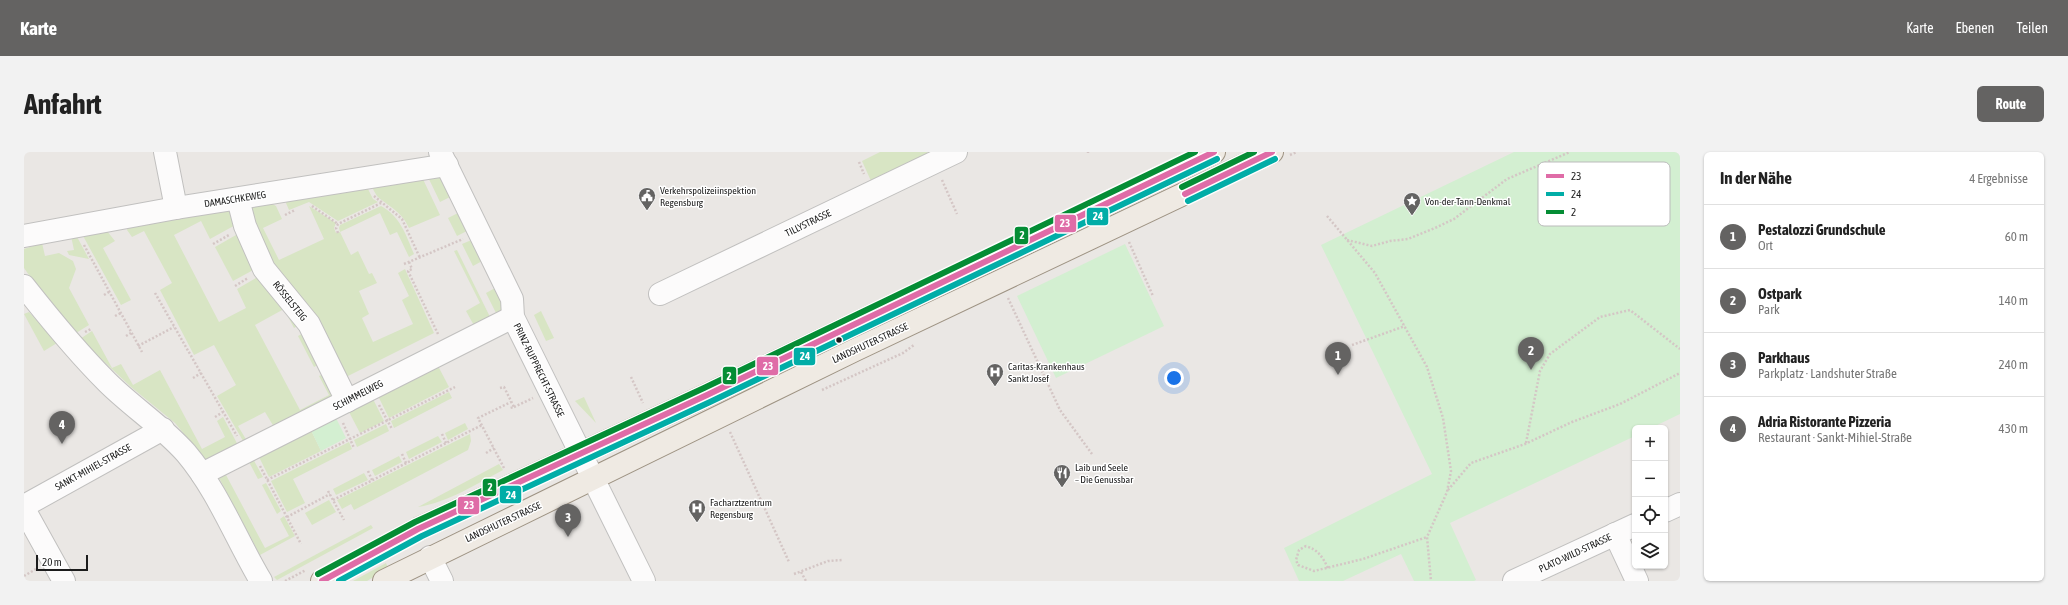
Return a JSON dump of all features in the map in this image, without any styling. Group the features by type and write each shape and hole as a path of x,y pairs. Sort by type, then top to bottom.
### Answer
{"main road":[{"path":"322,581 418,529 582,454 1214,152"},
{"name":"LANDSHUTER STRASSE","path":"384,581 430,557 594,479 855,350 1272,152"}],"street":[{"path":"165,152 176,208"},
{"name":"TILLYSTRASSE","path":"660,294 956,152"},
{"name":"DAMASCHKEWEG","path":"24,236 176,208 365,178 443,158"},
{"name":"PRINZ-RUPPRECHT-STRASSE","path":"443,158 512,299 513,317 644,581"},
{"name":"RÖSSELSTEIG","path":"238,199 245,226 264,269 309,324 341,404"},
{"path":"24,286 53,323 108,383 163,429 202,474 261,581"},
{"name":"SCHIMMELWEG","path":"202,474 513,317"},
{"name":"SANKT-MIHIEL-STRASSE","path":"64,581 24,508 163,429"},
{"path":"1668,510 1680,504"},
{"name":"PLATO-WILD-STRASSE","path":"1514,581 1632,526"},
{"path":"1615,534 1637,581"},
{"path":"430,557 442,581"}],"path":[{"path":"1547,162 1570,152"},
{"path":"1347,240 1372,246 1390,241 1408,239 1422,234 1454,219 1507,179 1538,166"},
{"path":"365,178 376,199 402,219 420,258"},
{"path":"941,178 957,214"},
{"path":"338,233 336,228 338,224 382,203"},
{"path":"308,204 338,224"},
{"path":"285,215 296,209"},
{"path":"1327,216 1375,273 1406,326 1428,367 1443,418 1451,471 1447,492 1427,537 1431,581"},
{"path":"1120,225 1153,296"},
{"path":"74,227 142,352"},
{"path":"404,264 479,232"},
{"path":"409,262 412,268 408,271 446,351"},
{"path":"104,295 109,292"},
{"path":"155,293 223,412 267,480 301,544"},
{"path":"1009,300 1060,410 1092,454"},
{"path":"1526,444 1540,371 1550,354 1600,317 1630,310 1680,349"},
{"path":"115,316 121,313"},
{"path":"138,346 174,326"},
{"path":"1352,345 1406,326"},
{"path":"126,336 131,333"},
{"path":"1447,492 1470,463 1526,444 1572,422 1620,404 1680,373"},
{"path":"194,378 201,374"},
{"path":"631,377 645,409"},
{"path":"500,388 504,386 512,408 532,398"},
{"path":"267,480 455,387"},
{"path":"371,388 392,429"},
{"path":"507,475 478,418 511,402"},
{"path":"341,404 350,439 354,448"},
{"path":"215,417 223,412"},
{"path":"333,500 482,425"},
{"path":"730,432 789,562"},
{"path":"442,434 446,443"},
{"path":"486,452 494,448"},
{"path":"402,454 406,463"},
{"path":"368,471 372,480"},
{"path":"287,516 329,493 344,520"},
{"path":"1328,568 1321,555 1315,549 1306,546 1299,550 1296,560 1298,565 1314,571 1328,568 1363,559 1427,537"},
{"path":"794,574 828,561 843,560"},
{"path":"802,572 806,581"}],"green space":[{"path":"880,152 927,152 928,154 871,181 862,161"},
{"path":"1514,152 1680,152 1680,414 1657,425 1632,425 1632,437 1450,523 1476,580 1474,581 1414,581 1401,554 1343,581 1299,581 1284,548 1432,474 1321,245"},
{"path":"421,175 440,215 409,228 403,218 396,211 378,197 370,184"},
{"path":"427,175 438,177 444,181 452,196 440,202"},
{"path":"366,185 373,199 378,202 338,221 309,202 289,210 286,203 288,198"},
{"path":"269,202 276,206 282,219 263,228 279,260 324,239 309,206 336,223 334,228 336,233 340,232 351,255 358,251 369,274 372,273 377,283 359,291 369,314 362,318 373,342 413,324 402,300 409,296 398,273 405,269 434,333 344,378 270,267 250,206"},
{"path":"381,206 388,210 398,221 414,254 409,257 397,232 390,235 380,213 340,232 340,225"},
{"path":"229,208 239,223 210,239 201,221 174,235 219,322 246,308 237,289 261,275 301,324 294,328 284,309 255,325 300,410 329,395 319,376 328,372 340,397 274,427 265,412 238,426 247,441 246,446 217,396 236,385 214,345 194,355 160,290 172,283 144,231 132,237 127,230 128,227"},
{"path":"460,212 469,230 457,236 448,218"},
{"path":"107,231 115,241 103,248 131,300 121,305 82,234"},
{"path":"243,231 257,268 233,281 215,247"},
{"path":"76,235 89,259 69,255 67,251 74,250 71,236"},
{"path":"474,239 484,260 473,266 462,244"},
{"path":"42,243 45,256 59,253 73,261 76,269 69,288 89,325 76,333 41,292 24,268 24,249"},
{"path":"1125,244 1164,326 1056,378 1017,296"},
{"path":"457,250 492,321 476,329 466,311 480,303 454,251"},
{"path":"497,287 504,307 498,317 486,293"},
{"path":"541,311 554,338 546,341 534,315"},
{"path":"29,312 57,343 44,351 24,314"},
{"path":"895,317 896,321 717,407 758,382"},
{"path":"92,331 112,368 121,364 133,385 160,370 202,449 225,437 217,421 223,417 240,449 210,465 175,423 131,387 80,339"},
{"path":"307,331 323,362 314,367 298,336"},
{"path":"437,364 449,387 389,418 377,394"},
{"path":"449,392 452,398 394,428 391,421"},
{"path":"372,397 384,421 360,433 348,410"},
{"path":"584,397 596,423 575,401"},
{"path":"334,414 346,438 321,451 309,426"},
{"path":"465,423 468,429 448,440 445,433"},
{"path":"386,424 389,431 357,447 354,440"},
{"path":"309,426 321,451 269,477 257,453"},
{"path":"470,434 471,441 468,450 354,510 351,504 342,509 337,500"},
{"path":"438,436 442,442 409,459 406,452"},
{"path":"349,442 352,449 293,479 305,503 287,512 271,481"},
{"path":"399,456 402,462 375,476 372,470"},
{"path":"252,457 263,477 258,479 249,462 226,475 265,548 289,536 280,519 284,516 295,536 260,555 218,476"},
{"path":"499,464 503,470 472,487 441,501 418,507"},
{"path":"364,473 368,480 336,495 333,489"},
{"path":"266,483 281,511 277,514 262,485"},
{"path":"329,500 336,512 312,525 305,513"},
{"path":"371,525 373,528 277,580 274,577"},
{"path":"386,563 388,568 367,581 353,581"}],"transit line":[{"name":"2","path":"318,574 415,522 704,388 1195,152"},
{"name":"23","path":"322,581 418,529 707,395 1214,152"},
{"name":"2","path":"1182,187 1254,152"},
{"name":"23","path":"1185,194 1272,152"},
{"name":"24","path":"339,581 422,536 710,402 1217,159"},
{"name":"24","path":"1188,201 1275,159"}],"place":[{"name":"Verkehrspolizeiinspektion Regensburg","path":"647,211"},
{"name":"Von-der-Tann-Denkmal","path":"1412,216"},
{"name":"Ostpark","path":"1531,370"},
{"name":"Pestalozzi Grundschule","path":"1338,375"},
{"name":"Caritas-Krankenhaus Sankt Josef","path":"995,387"},
{"name":"Adria Ristorante Pizzeria","path":"62,444"},
{"name":"Laib und Seele – Die Genussbar","path":"1062,488"},
{"name":"Facharztzentrum Regensburg","path":"697,523"},
{"name":"Parkhaus","path":"568,537"}]}
